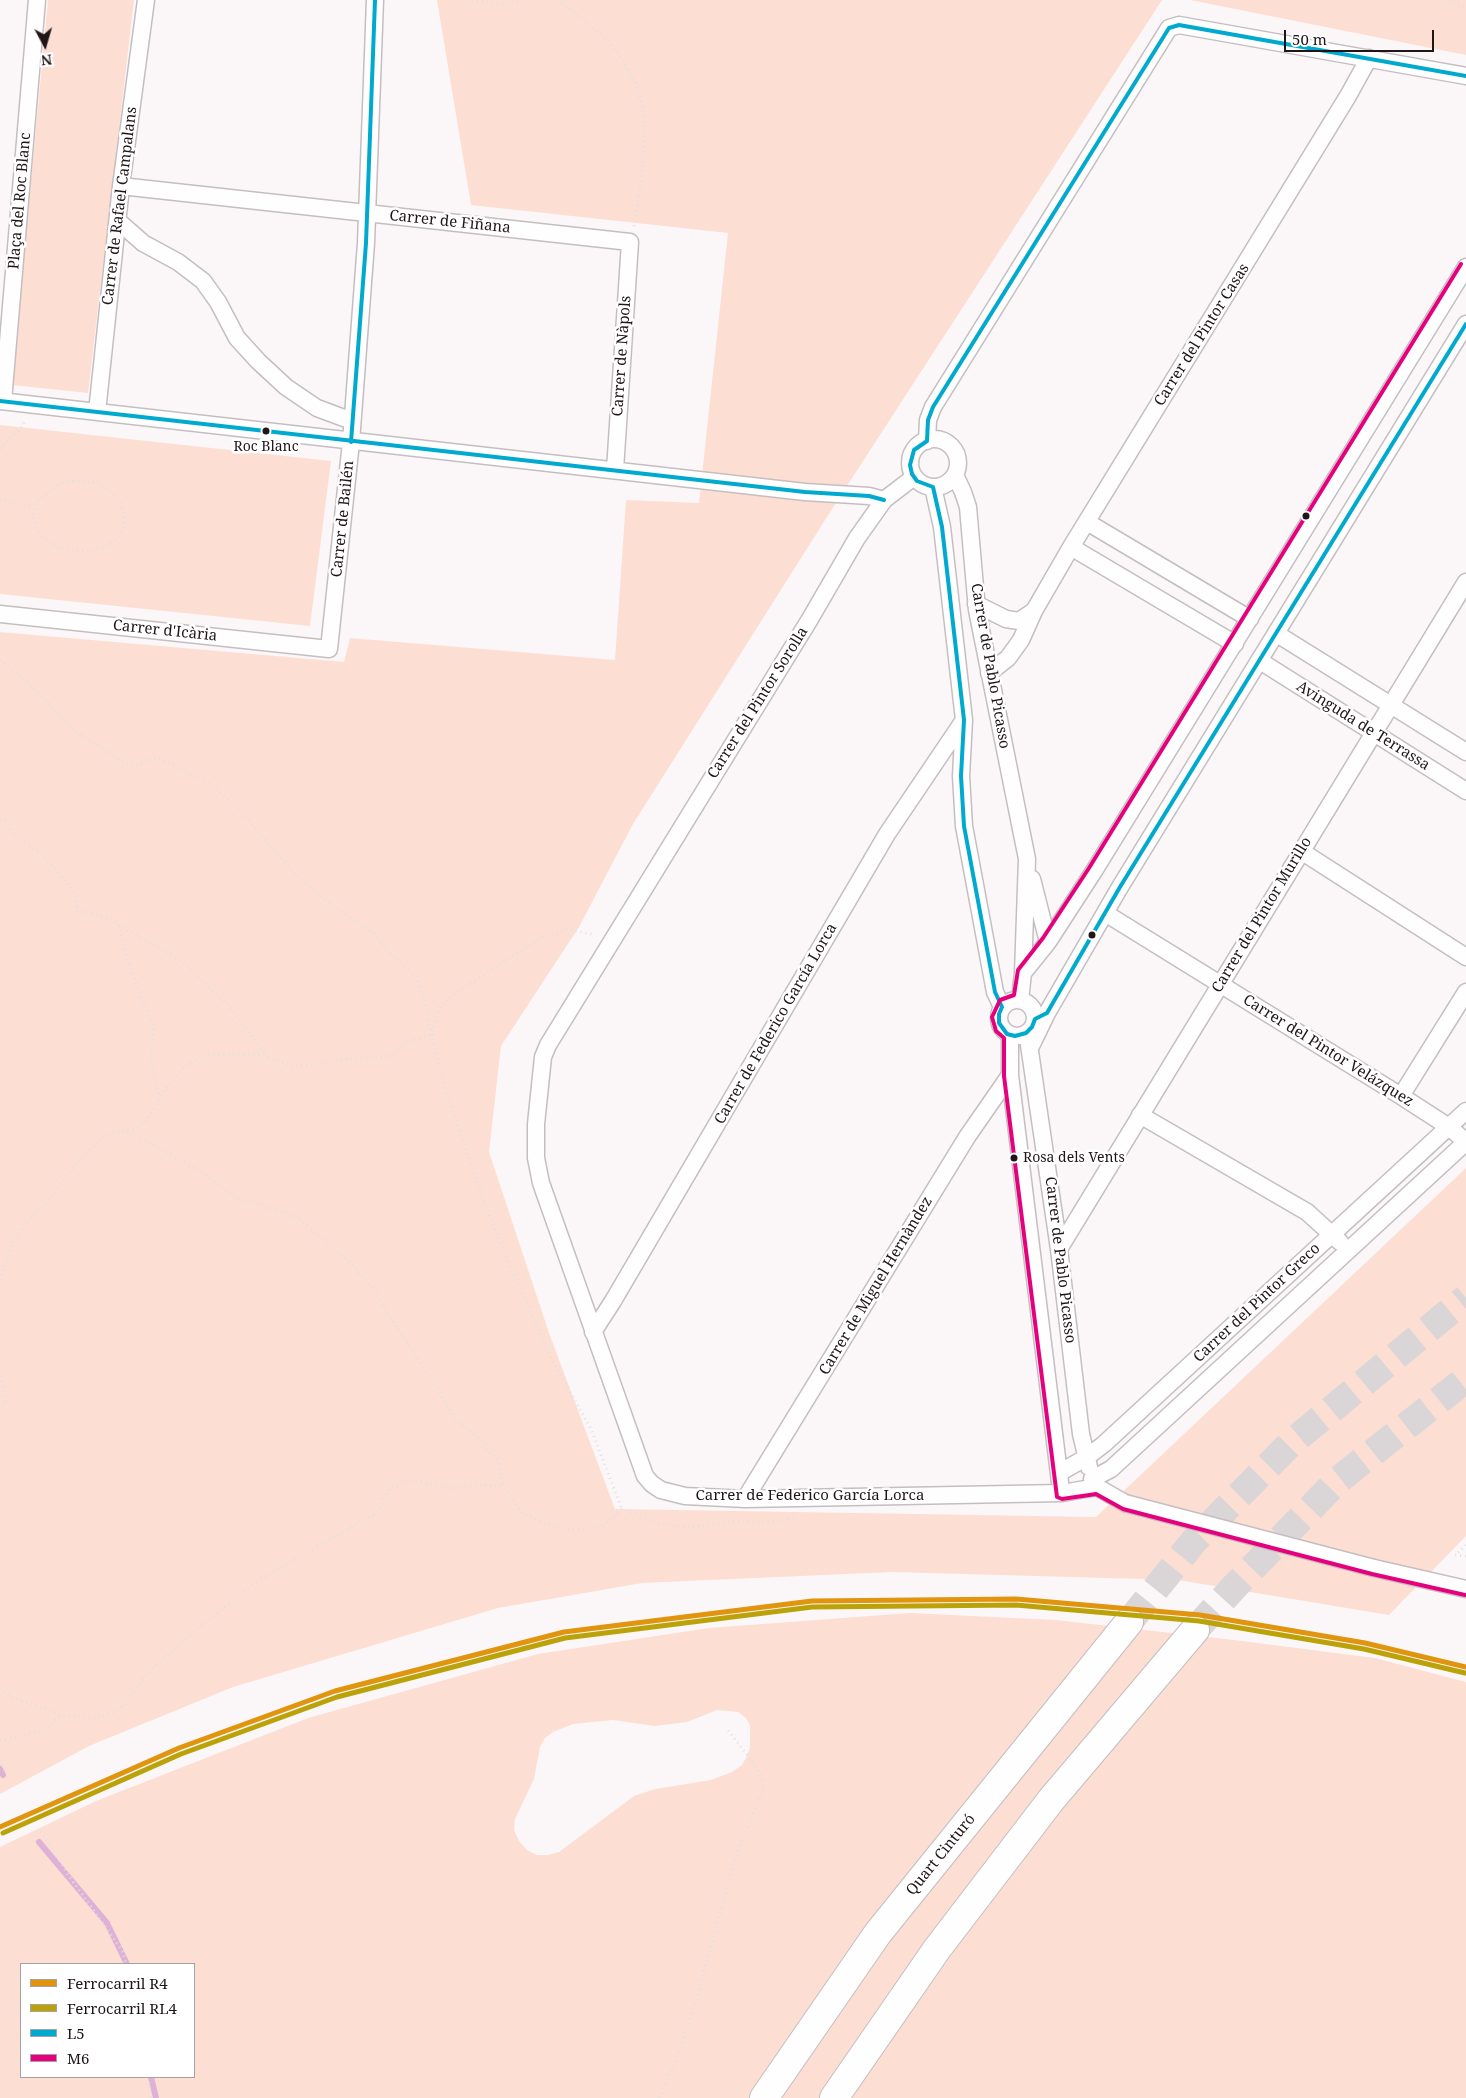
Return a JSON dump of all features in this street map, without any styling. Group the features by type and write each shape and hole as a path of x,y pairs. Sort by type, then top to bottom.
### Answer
{"highway":[{"name":"Quart Cinturó","path":"764,2098 878,1933 1129,1622"},
{"path":"834,2098 937,1949 1051,1800 1195,1630"}],"street":[{"name":"Plaça del Roc Blanc","path":"1,401 37,0"},
{"name":"Carrer de Rafael Campalans","path":"97,412 122,186 146,0"},
{"name":"Carrer de Bailén","path":"329,649 351,442 367,213 375,0"},
{"path":"927,441 928,420 933,407 1169,28 1179,25 1466,76"},
{"name":"Carrer del Pintor Casas","path":"989,673 1008,658 1022,640 1034,611 1071,547 1348,96 1369,58"},
{"name":"Carrer de Fiñana","path":"122,186 630,242"},
{"path":"118,221 143,243 178,262 203,281 218,302 237,338 286,387 317,408 352,421"},
{"name":"Carrer de Nàpols","path":"615,470 630,242"},
{"path":"1023,973 1048,942 1235,644 1466,267"},
{"path":"1030,1048 1037,1021 1030,1006 1020,1000 1009,1002 1002,1007 999,1014 999,1023 1003,1030 1010,1035 1021,1036 1037,1021 1277,634 1466,324"},
{"path":"1,401 805,492 870,496 884,500"},
{"path":"927,441 943,441 954,450 958,462 955,475 945,484 933,487 921,483 914,477 910,465 912,455 917,447 927,441"},
{"name":"Carrer de Pablo Picasso","path":"955,475 964,492 968,507 976,604 1027,859 1048,942"},
{"name":"Carrer del Pintor Sorolla","path":"613,939 810,619 857,538 884,500 914,477"},
{"name":"Carrer de Pablo Picasso","path":"933,487 942,527 964,720 961,776 964,826 995,992 1002,1007"},
{"path":"1087,522 1250,618"},
{"path":"1071,547 1235,644"},
{"name":"Carrer del Pintor Murillo","path":"1059,1248 1373,732 1465,585"},
{"path":"976,604 1006,619 1019,620 1034,611"},
{"name":"Carrer d'Icària","path":"0,614 329,649"},
{"path":"1277,634 1466,752"},
{"name":"Avinguda de Terrassa","path":"1260,661 1466,791"},
{"name":"Carrer de Federico García Lorca","path":"593,1332 888,834 964,720"},
{"path":"1301,852 1466,957"},
{"name":"Carrer de Pablo Picasso","path":"1020,1000 1023,973 1027,859"},
{"name":"Carrer del Pintor Velázquez","path":"1105,913 1449,1127"},
{"name":"Carrer de Federico García Lorca","path":"613,939 548,1045 544,1056 536,1124 536,1158 541,1183 593,1332 645,1476 652,1484 661,1490 680,1496 745,1499 1054,1493 1094,1483"},
{"path":"1401,1096 1466,992"},
{"name":"Carrer de Pablo Picasso","path":"1037,1021 1030,1048 1059,1248 1081,1434 1094,1483"},
{"name":"Carrer de Pablo Picasso","path":"1010,1035 1010,1075 1059,1473 1054,1493"},
{"name":"Carrer de Miguel Hernàndez","path":"745,1499 967,1137 1010,1075"},
{"name":"Carrer del Pintor Greco","path":"1059,1473 1087,1458 1466,1111"},
{"path":"1140,1115 1307,1212 1349,1250"},
{"name":"Carrer del Pintor Greco","path":"1094,1483 1466,1142 1449,1127"},
{"path":"1094,1483 1125,1503 1374,1568 1466,1588"}],"path":[{"path":"467,0 508,4 521,0"},
{"path":"557,0 604,36 623,60 636,84 643,108 645,136 637,215 630,242"},
{"path":"1444,0 1466,6"},
{"path":"0,449 22,427 29,404"},
{"path":"86,481 98,483 110,491 120,502 124,521 123,529 116,539 103,548 70,551 59,548 41,536 32,514 33,508 41,497 61,483 86,481"},
{"path":"0,499 33,508"},
{"path":"0,660 34,688 72,729 126,764 136,766 147,760 157,758 210,784 239,809 295,874 335,908 375,934 389,952 416,976 425,1004 444,1087 480,1191 551,1358 591,1429 622,1509 659,1523 687,1527 743,1521 773,1522 797,1517"},
{"path":"0,819 5,821 18,840 41,853 76,894 77,911 94,914 119,925 181,962 227,1004 268,1057"},
{"path":"119,925 126,957 154,1027 151,1053 153,1076 160,1099"},
{"path":"431,1034 440,1006 457,992 539,938 567,929 613,939"},
{"path":"0,1280 13,1243 24,1224 43,1208 77,1163 104,1136 134,1129 147,1120 167,1087 185,1066 207,1054 255,1054 294,1067 346,1059 392,1056 405,1043 431,1034"},
{"path":"126,1130 202,1172 235,1197 297,1217 347,1260 375,1290 388,1314 434,1383 455,1419 485,1442 488,1451 498,1460 503,1486 521,1512 539,1521 573,1530 603,1526 622,1509"},
{"path":"0,1371 6,1403 0,1406"},
{"path":"0,1688 14,1698 60,1715 96,1719 125,1704 147,1674 183,1641 254,1584 379,1511 382,1501 390,1488 406,1482 416,1481 452,1488 482,1485 503,1486"},
{"path":"1466,1545 1455,1555 1466,1556"},
{"path":"0,1740 19,1737 43,1729 52,1724 60,1715"},
{"path":"659,2098 674,2064 695,2005 735,1858 763,1790 762,1779 755,1765 727,1728"},
{"path":"0,1760 6,1770"},
{"path":"40,1831 123,1952 126,1963"},
{"path":"148,2078 151,2098"}],"shaded area":[{"path":"48,0 134,0 88,393 12,385"},
{"path":"437,0 1162,0 832,509 633,824 579,927 501,1046 489,1152 549,1333 615,1509 1096,1517 1466,1168 1466,1536 1389,1615 1178,1580 892,1572 642,1583 498,1608 233,1687 89,1746 0,1794 0,632 344,662 350,638 615,660 626,500 699,503 728,233 471,205"},
{"path":"1190,0 1466,0 1466,55"},
{"path":"0,425 331,461 310,626 0,594"},
{"path":"910,1613 1056,1620 1234,1640 1375,1658 1466,1682 1466,2098 0,2098 0,1847 96,1801 308,1718 538,1654 709,1628","holes":["717,1710 738,1712 746,1718 750,1726 750,1747 742,1765 732,1772 711,1780 655,1789 634,1796 559,1852 537,1855 527,1850 519,1841 514,1830 515,1819 534,1779 540,1747 545,1738 553,1732 573,1724 613,1720 655,1726 687,1722"]}],"waterway":[{"path":"0,1769 3,1775"},
{"path":"39,1842 107,1923 127,1963"},
{"path":"151,2078 156,2098"}],"tunnel":[{"path":"1129,1622 1194,1541 1291,1443 1466,1298"},
{"path":"1195,1630 1337,1481 1466,1379"}],"rail line":[{"name":"R4","path":"0,1827 179,1748 335,1691 564,1632 812,1601 1016,1599 1200,1615 1365,1643 1466,1667"},
{"name":"RL4","path":"3,1833 181,1754 337,1697 565,1638 812,1607 1016,1605 1199,1621 1364,1649 1465,1673"}],"transit line":[{"name":"L5","path":"351,442 366,243 375,0"},
{"name":"L5","path":"1466,76 1179,25 1169,28 933,407 928,420 927,441 914,450 910,465 912,474 917,481 933,487 942,527 964,720 961,776 964,826 995,992 1002,1007 999,1014 999,1023 1007,1034 1015,1036 1026,1033 1032,1027 1035,1019 1047,1013 1120,887 1466,324"},
{"name":"M6","path":"1461,264 1089,868 1043,938 1018,970 1014,995 1000,1000 992,1017 996,1031 1004,1038 1004,1076 1057,1497 1062,1499 1096,1494 1123,1509 1372,1574 1465,1595"},
{"name":"L5","path":"0,401 805,492 869,496 884,500"}],"place":[{"name":"Roc Blanc","path":"266,431"},
{"name":"Rosa dels Vents","path":"1014,1158"}]}
